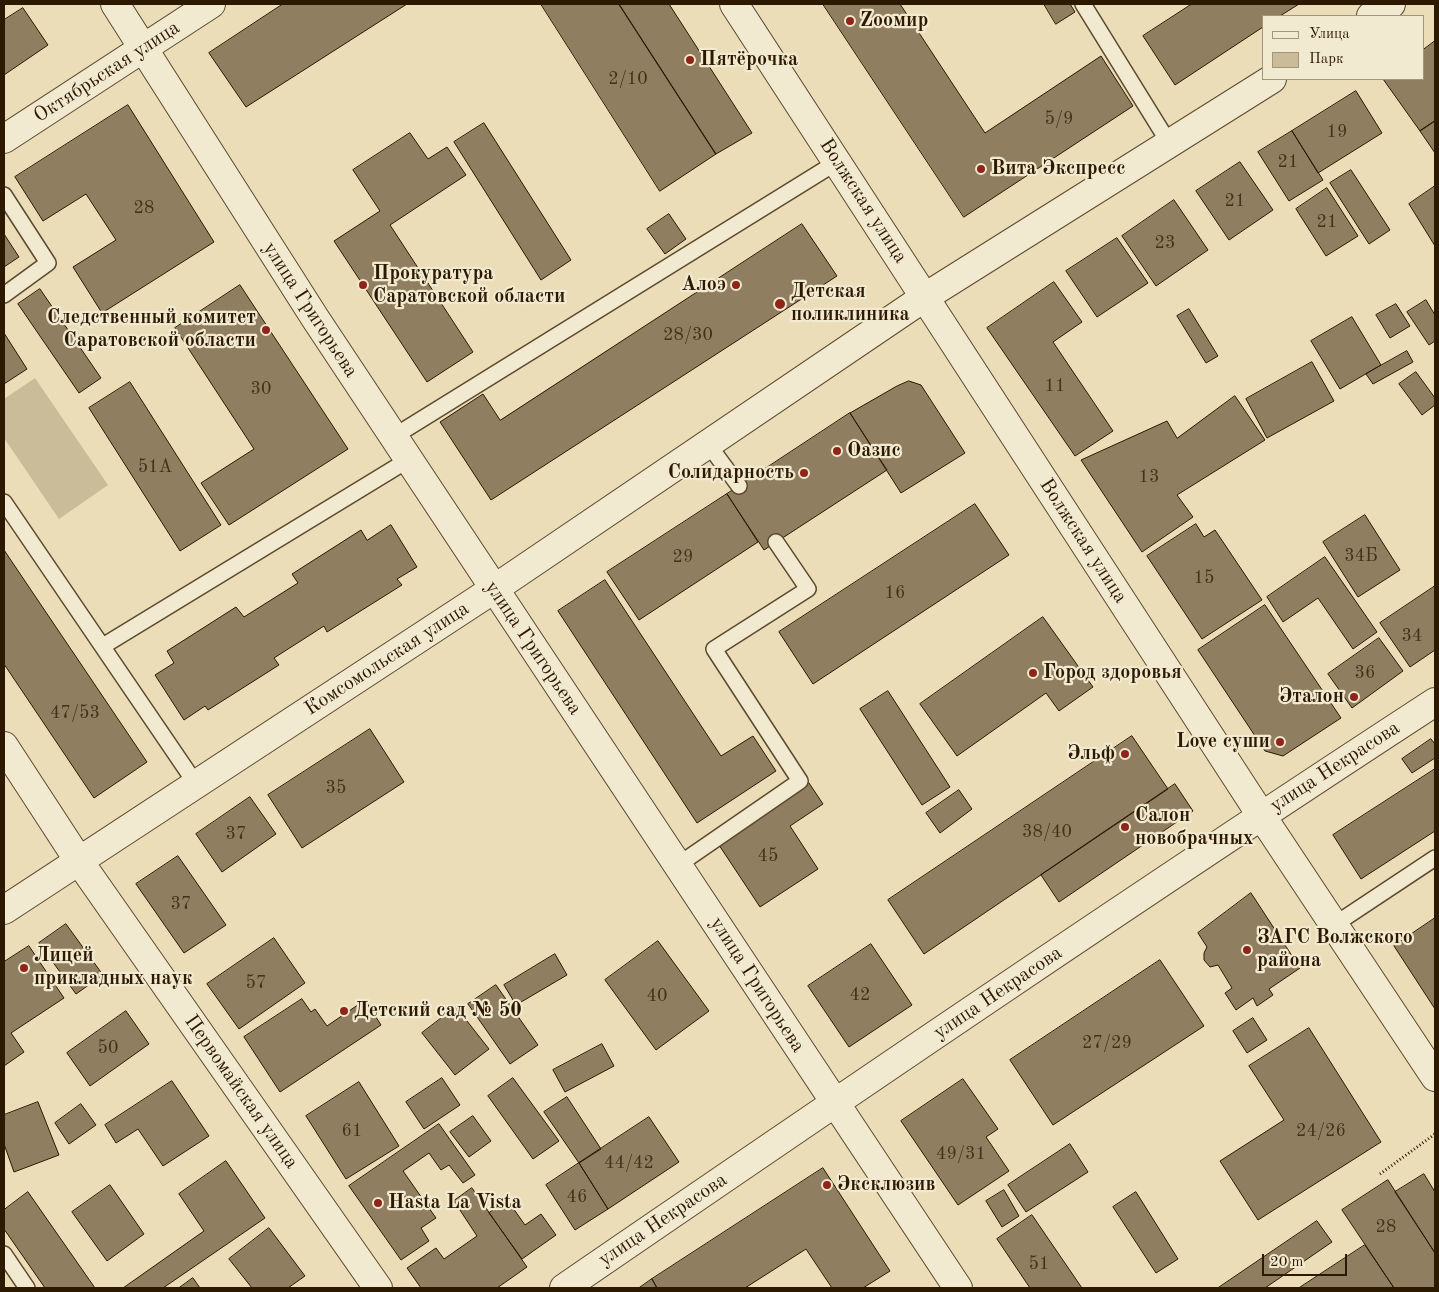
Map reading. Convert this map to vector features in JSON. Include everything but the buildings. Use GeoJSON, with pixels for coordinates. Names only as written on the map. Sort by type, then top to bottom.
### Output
{"type":"FeatureCollection","features":[{"type":"Feature","properties":{"kind":"street","name":"улица Григорьева"},"geometry":{"type":"LineString","coordinates":[[115,4],[309,310],[958,1288]]}},
{"type":"Feature","properties":{"kind":"street","name":"Октябрьская улица"},"geometry":{"type":"LineString","coordinates":[[4,139],[210,4]]}},
{"type":"Feature","properties":{"kind":"street","name":"Волжская улица"},"geometry":{"type":"LineString","coordinates":[[734,4],[1261,816],[1435,1076]]}},
{"type":"Feature","properties":{"kind":"street"},"geometry":{"type":"LineString","coordinates":[[1373,15],[1391,4]]}},
{"type":"Feature","properties":{"kind":"street","name":"Комсомольская улица"},"geometry":{"type":"LineString","coordinates":[[4,910],[494,589],[925,297],[1270,80]]}},
{"type":"Feature","properties":{"kind":"street","name":"улица Некрасова"},"geometry":{"type":"LineString","coordinates":[[564,1288],[834,1103],[1261,816],[1435,702]]}},
{"type":"Feature","properties":{"kind":"street","name":"Первомайская улица"},"geometry":{"type":"LineString","coordinates":[[4,746],[80,861],[378,1288]]}},
{"type":"Feature","properties":{"kind":"lane"},"geometry":{"type":"LineString","coordinates":[[1084,4],[1169,143]]}},
{"type":"Feature","properties":{"kind":"lane"},"geometry":{"type":"LineString","coordinates":[[393,437],[837,162]]}},
{"type":"Feature","properties":{"kind":"lane"},"geometry":{"type":"LineString","coordinates":[[4,195],[48,263],[4,295]]}},
{"type":"Feature","properties":{"kind":"lane"},"geometry":{"type":"LineString","coordinates":[[708,444],[739,486]]}},
{"type":"Feature","properties":{"kind":"lane"},"geometry":{"type":"LineString","coordinates":[[103,646],[408,460]]}},
{"type":"Feature","properties":{"kind":"lane"},"geometry":{"type":"LineString","coordinates":[[4,502],[196,784]]}},
{"type":"Feature","properties":{"kind":"lane"},"geometry":{"type":"LineString","coordinates":[[678,865],[800,781],[714,649],[808,589],[776,542]]}},
{"type":"Feature","properties":{"kind":"lane"},"geometry":{"type":"LineString","coordinates":[[1334,925],[1435,858]]}},
{"type":"Feature","properties":{"kind":"lane"},"geometry":{"type":"LineString","coordinates":[[4,1254],[27,1288]]}},
{"type":"Feature","properties":{"kind":"path"},"geometry":{"type":"LineString","coordinates":[[1380,1174],[1435,1134]]}},
{"type":"Feature","properties":{"kind":"green space"},"geometry":{"type":"Polygon","coordinates":[[[35,378],[108,485],[59,519],[4,438],[4,399],[35,378]]]}},
{"type":"Feature","properties":{"kind":"place","name":"Zooмир"},"geometry":{"type":"Point","coordinates":[850,21]}},
{"type":"Feature","properties":{"kind":"place","name":"Пятёрочка"},"geometry":{"type":"Point","coordinates":[690,60]}},
{"type":"Feature","properties":{"kind":"place","name":"Вита Экспресс"},"geometry":{"type":"Point","coordinates":[981,169]}},
{"type":"Feature","properties":{"kind":"place","name":"Прокуратура Саратовской области"},"geometry":{"type":"Point","coordinates":[363,285]}},
{"type":"Feature","properties":{"kind":"place","name":"Алоэ"},"geometry":{"type":"Point","coordinates":[736,285]}},
{"type":"Feature","properties":{"kind":"place","name":"Детская поликлиника"},"geometry":{"type":"Point","coordinates":[780,304]}},
{"type":"Feature","properties":{"kind":"place","name":"Следственный комитет Саратовской области"},"geometry":{"type":"Point","coordinates":[266,330]}},
{"type":"Feature","properties":{"kind":"place","name":"Оазис"},"geometry":{"type":"Point","coordinates":[837,451]}},
{"type":"Feature","properties":{"kind":"place","name":"Солидарность"},"geometry":{"type":"Point","coordinates":[804,473]}},
{"type":"Feature","properties":{"kind":"place","name":"Город здоровья"},"geometry":{"type":"Point","coordinates":[1033,673]}},
{"type":"Feature","properties":{"kind":"place","name":"Эталон"},"geometry":{"type":"Point","coordinates":[1354,697]}},
{"type":"Feature","properties":{"kind":"place","name":"Love суши"},"geometry":{"type":"Point","coordinates":[1280,742]}},
{"type":"Feature","properties":{"kind":"place","name":"Эльф"},"geometry":{"type":"Point","coordinates":[1125,754]}},
{"type":"Feature","properties":{"kind":"place","name":"Салон новобрачных"},"geometry":{"type":"Point","coordinates":[1125,827]}},
{"type":"Feature","properties":{"kind":"place","name":"ЗАГС Волжского района"},"geometry":{"type":"Point","coordinates":[1247,950]}},
{"type":"Feature","properties":{"kind":"place","name":"Лицей прикладных наук"},"geometry":{"type":"Point","coordinates":[24,968]}},
{"type":"Feature","properties":{"kind":"place","name":"Детский сад № 50"},"geometry":{"type":"Point","coordinates":[344,1011]}},
{"type":"Feature","properties":{"kind":"place","name":"Эксклюзив"},"geometry":{"type":"Point","coordinates":[827,1185]}},
{"type":"Feature","properties":{"kind":"place","name":"Hasta La Vista"},"geometry":{"type":"Point","coordinates":[378,1203]}}]}
